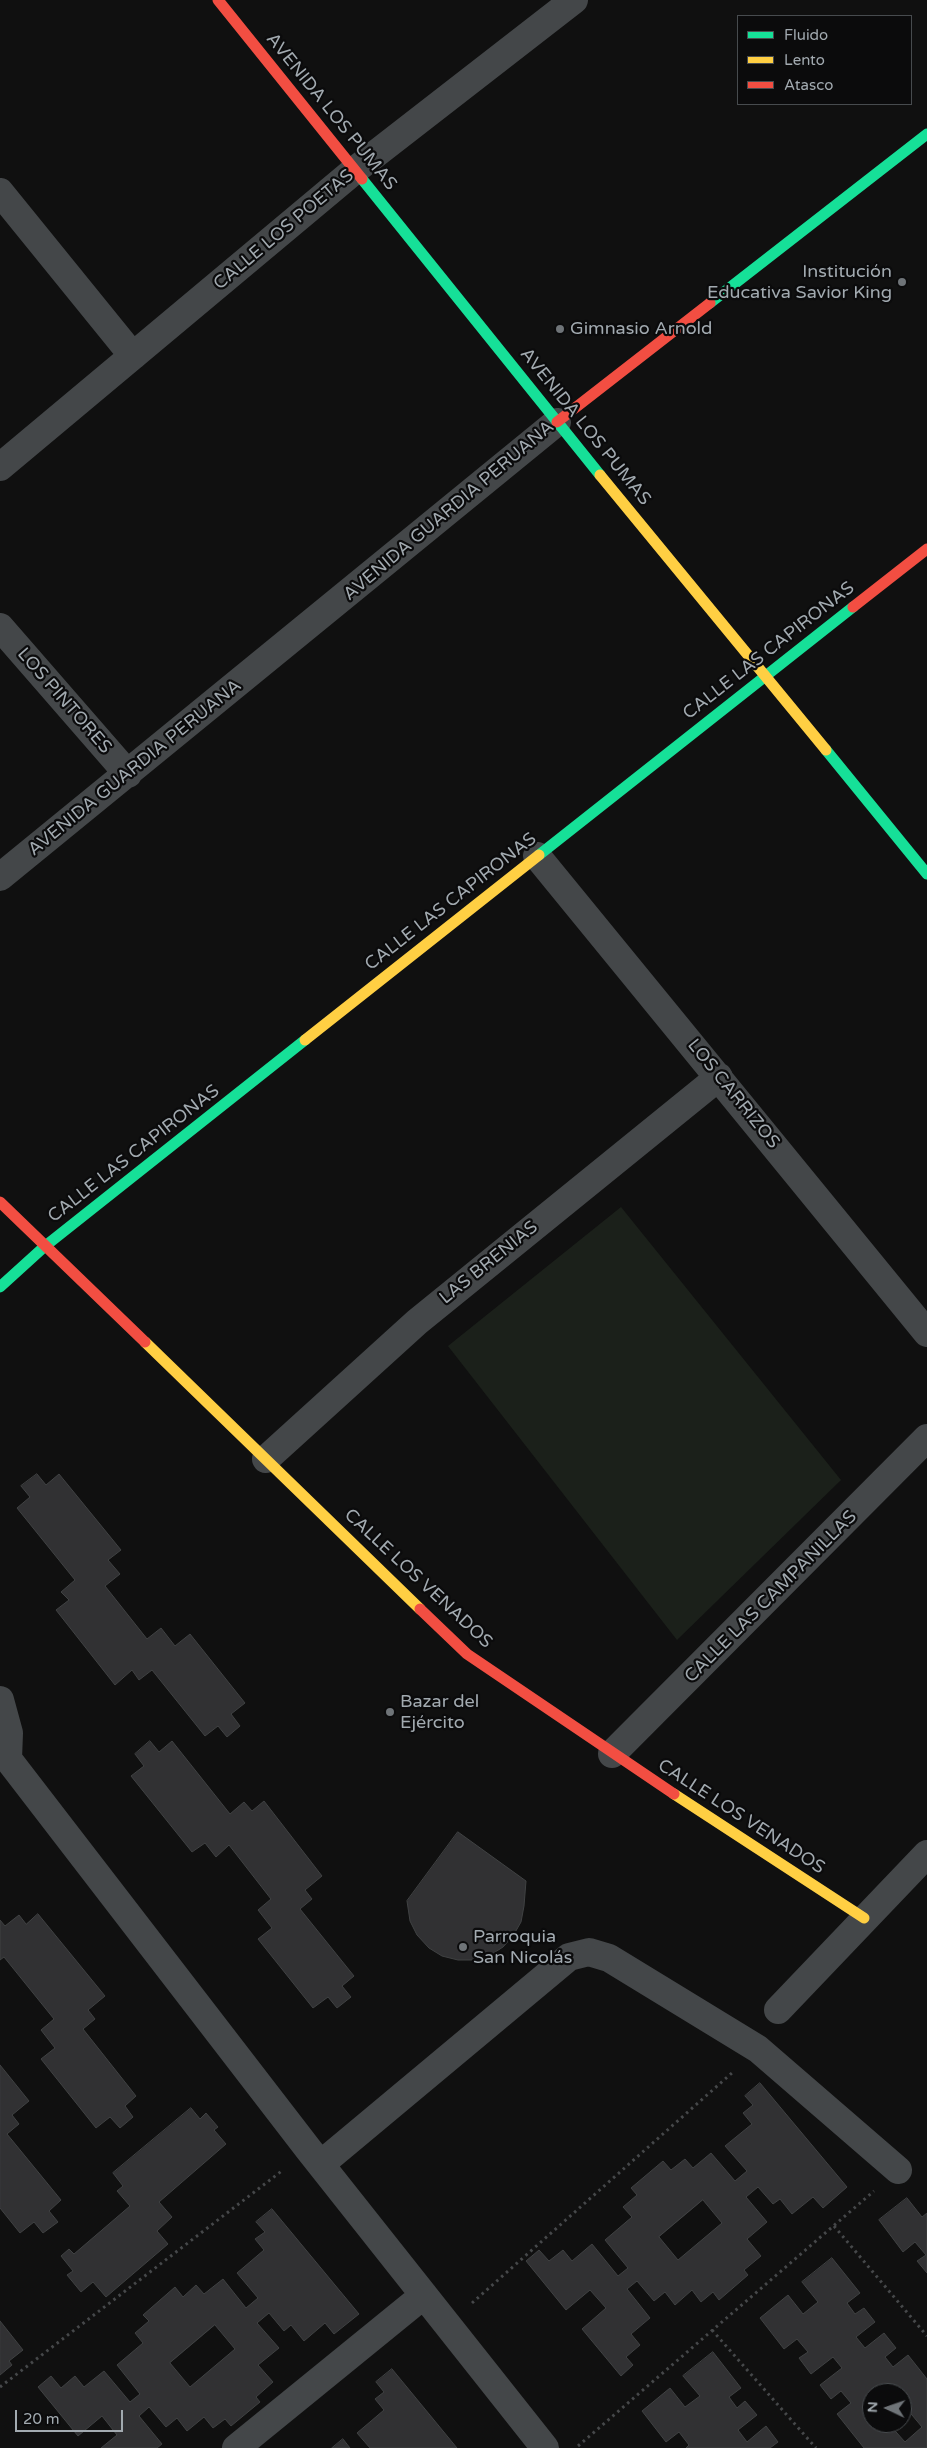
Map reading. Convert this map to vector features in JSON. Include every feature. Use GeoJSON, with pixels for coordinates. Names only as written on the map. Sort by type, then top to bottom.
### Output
{"type":"FeatureCollection","features":[{"type":"Feature","properties":{"kind":"street","name":"AVENIDA LOS PUMAS"},"geometry":{"type":"LineString","coordinates":[[218,0],[557,422],[766,674],[927,874]]}},
{"type":"Feature","properties":{"kind":"street","name":"CALLE LOS POETAS"},"geometry":{"type":"LineString","coordinates":[[0,467],[355,170],[574,0]]}},
{"type":"Feature","properties":{"kind":"street","name":"AVENIDA GUARDIA PERUANA"},"geometry":{"type":"LineString","coordinates":[[0,877],[557,422],[927,134]]}},
{"type":"Feature","properties":{"kind":"street"},"geometry":{"type":"LineString","coordinates":[[0,192],[133,356]]}},
{"type":"Feature","properties":{"kind":"street","name":"CALLE LAS CAPIRONAS"},"geometry":{"type":"LineString","coordinates":[[0,1287],[44,1247],[766,674],[927,549]]}},
{"type":"Feature","properties":{"kind":"street","name":"LOS PINTORES"},"geometry":{"type":"LineString","coordinates":[[0,627],[128,774]]}},
{"type":"Feature","properties":{"kind":"street","name":"LOS CARRIZOS"},"geometry":{"type":"LineString","coordinates":[[537,856],[927,1333]]}},
{"type":"Feature","properties":{"kind":"street","name":"LAS BRENIAS"},"geometry":{"type":"LineString","coordinates":[[266,1458],[417,1322],[719,1077]]}},
{"type":"Feature","properties":{"kind":"street","name":"CALLE LOS VENADOS"},"geometry":{"type":"LineString","coordinates":[[0,1202],[44,1247],[266,1458],[467,1654],[612,1754],[864,1918]]}},
{"type":"Feature","properties":{"kind":"street","name":"CALLE LAS CAMPANILLAS"},"geometry":{"type":"LineString","coordinates":[[612,1754],[927,1438]]}},
{"type":"Feature","properties":{"kind":"street"},"geometry":{"type":"LineString","coordinates":[[0,1700],[9,1733],[4,1758],[545,2448]]}},
{"type":"Feature","properties":{"kind":"street"},"geometry":{"type":"LineString","coordinates":[[778,2010],[927,1854]]}},
{"type":"Feature","properties":{"kind":"street"},"geometry":{"type":"LineString","coordinates":[[315,2157],[570,1957],[589,1952],[609,1958],[758,2049],[898,2170]]}},
{"type":"Feature","properties":{"kind":"street"},"geometry":{"type":"LineString","coordinates":[[236,2448],[424,2295]]}},
{"type":"Feature","properties":{"kind":"path"},"geometry":{"type":"LineString","coordinates":[[448,2325],[758,2049]]}},
{"type":"Feature","properties":{"kind":"path"},"geometry":{"type":"LineString","coordinates":[[0,2388],[315,2157]]}},
{"type":"Feature","properties":{"kind":"path"},"geometry":{"type":"LineString","coordinates":[[575,2448],[898,2170]]}},
{"type":"Feature","properties":{"kind":"path"},"geometry":{"type":"LineString","coordinates":[[834,2226],[927,2336]]}},
{"type":"Feature","properties":{"kind":"path"},"geometry":{"type":"LineString","coordinates":[[712,2330],[816,2448]]}},
{"type":"Feature","properties":{"kind":"shaded area"},"geometry":{"type":"Polygon","coordinates":[[[621,1207],[841,1480],[677,1640],[448,1346],[621,1207]]]}},
{"type":"Feature","properties":{"kind":"building"},"geometry":{"type":"Polygon","coordinates":[[[37,1474],[46,1485],[59,1474],[121,1550],[108,1560],[120,1574],[105,1586],[147,1639],[161,1628],[175,1646],[190,1634],[245,1703],[231,1714],[240,1726],[227,1737],[218,1726],[205,1736],[152,1670],[139,1680],[132,1670],[115,1685],[56,1610],[69,1600],[61,1592],[75,1580],[17,1508],[30,1497],[21,1486],[37,1474]]]}},
{"type":"Feature","properties":{"kind":"building"},"geometry":{"type":"Polygon","coordinates":[[[150,1741],[159,1752],[172,1741],[230,1814],[244,1802],[252,1811],[264,1801],[322,1876],[305,1890],[312,1899],[300,1909],[354,1976],[342,1986],[351,1997],[337,2008],[328,1997],[313,2008],[258,1939],[272,1928],[258,1910],[271,1899],[229,1845],[216,1857],[205,1843],[192,1852],[131,1776],[144,1766],[135,1754],[150,1741]]]}},
{"type":"Feature","properties":{"kind":"building"},"geometry":{"type":"Polygon","coordinates":[[[458,1832],[526,1881],[521,1922],[513,1936],[503,1947],[489,1956],[474,1960],[458,1960],[442,1956],[429,1948],[417,1935],[410,1921],[407,1901],[458,1832]]]}},
{"type":"Feature","properties":{"kind":"building"},"geometry":{"type":"Polygon","coordinates":[[[38,1914],[105,1996],[88,2010],[95,2019],[83,2029],[136,2096],[125,2106],[133,2117],[120,2128],[110,2117],[96,2128],[41,2059],[55,2048],[41,2030],[54,2019],[4,1957],[0,1960],[0,1920],[5,1926],[19,1915],[26,1924],[38,1914]]]}},
{"type":"Feature","properties":{"kind":"building"},"geometry":{"type":"Polygon","coordinates":[[[0,2065],[29,2101],[12,2115],[19,2124],[7,2134],[61,2200],[49,2211],[58,2222],[43,2233],[34,2222],[20,2233],[0,2208],[0,2065]]]}},
{"type":"Feature","properties":{"kind":"building"},"geometry":{"type":"Polygon","coordinates":[[[760,2083],[847,2187],[823,2208],[813,2197],[792,2214],[780,2199],[773,2204],[758,2187],[746,2197],[767,2222],[747,2239],[761,2256],[744,2270],[748,2275],[719,2300],[713,2292],[701,2302],[692,2290],[675,2305],[665,2292],[654,2301],[637,2281],[627,2289],[650,2318],[631,2334],[640,2345],[626,2357],[633,2365],[621,2376],[582,2329],[606,2308],[590,2290],[566,2310],[526,2261],[539,2250],[549,2261],[563,2250],[572,2261],[592,2244],[618,2276],[628,2268],[605,2240],[632,2217],[623,2207],[637,2195],[631,2188],[663,2161],[671,2170],[685,2159],[693,2168],[711,2153],[735,2181],[747,2171],[725,2146],[752,2124],[743,2113],[753,2105],[745,2096],[760,2083]],[[703,2200],[659,2237],[678,2260],[722,2223],[703,2200]]]}},
{"type":"Feature","properties":{"kind":"building"},"geometry":{"type":"Polygon","coordinates":[[[191,2108],[200,2119],[206,2113],[218,2127],[214,2130],[226,2144],[159,2202],[172,2217],[157,2231],[168,2244],[106,2297],[93,2282],[81,2292],[67,2275],[73,2271],[61,2256],[69,2249],[74,2254],[130,2206],[117,2191],[123,2186],[113,2173],[191,2108]]]}},
{"type":"Feature","properties":{"kind":"building"},"geometry":{"type":"Polygon","coordinates":[[[907,2198],[922,2217],[927,2213],[927,2273],[917,2261],[926,2255],[915,2242],[903,2252],[879,2220],[907,2198]]]}},
{"type":"Feature","properties":{"kind":"building"},"geometry":{"type":"Polygon","coordinates":[[[272,2209],[359,2314],[334,2334],[325,2323],[304,2341],[291,2325],[284,2331],[269,2313],[257,2323],[279,2348],[258,2365],[273,2382],[256,2397],[260,2402],[231,2426],[225,2419],[213,2428],[204,2417],[187,2431],[177,2418],[166,2427],[149,2407],[139,2416],[162,2444],[157,2448],[101,2448],[117,2435],[102,2416],[78,2436],[38,2387],[51,2376],[61,2388],[75,2376],[84,2387],[104,2371],[130,2402],[140,2394],[117,2365],[143,2343],[135,2333],[149,2321],[143,2315],[175,2287],[183,2297],[196,2285],[204,2294],[223,2279],[246,2308],[258,2298],[237,2273],[264,2250],[255,2239],[265,2232],[256,2222],[272,2209]],[[215,2325],[170,2363],[190,2387],[235,2349],[215,2325]]]}},
{"type":"Feature","properties":{"kind":"building"},"geometry":{"type":"Polygon","coordinates":[[[832,2258],[860,2293],[847,2303],[855,2314],[864,2308],[875,2322],[856,2337],[865,2348],[884,2333],[896,2348],[885,2357],[893,2367],[908,2355],[927,2379],[927,2448],[864,2448],[837,2414],[851,2403],[841,2391],[831,2399],[820,2385],[842,2368],[833,2357],[811,2374],[799,2358],[808,2352],[797,2339],[784,2349],[760,2318],[788,2295],[803,2314],[818,2302],[802,2282],[832,2258]]]}},
{"type":"Feature","properties":{"kind":"building"},"geometry":{"type":"Polygon","coordinates":[[[0,2321],[23,2350],[9,2361],[12,2365],[0,2375],[0,2321]]]}},
{"type":"Feature","properties":{"kind":"building"},"geometry":{"type":"Polygon","coordinates":[[[713,2352],[741,2388],[729,2397],[737,2408],[745,2401],[757,2415],[738,2430],[747,2442],[766,2426],[778,2442],[770,2448],[686,2448],[689,2445],[679,2432],[666,2442],[642,2411],[670,2388],[685,2407],[700,2396],[683,2376],[713,2352]]]}},
{"type":"Feature","properties":{"kind":"building"},"geometry":{"type":"Polygon","coordinates":[[[392,2369],[457,2448],[370,2448],[357,2433],[384,2410],[375,2399],[384,2392],[376,2382],[392,2369]]]}},
{"type":"Feature","properties":{"kind":"building"},"geometry":{"type":"Polygon","coordinates":[[[343,2439],[350,2448],[332,2448],[343,2439]]]}},
{"type":"Feature","properties":{"kind":"traffic: fast"},"geometry":{"type":"LineString","coordinates":[[710,303],[927,134]]}},
{"type":"Feature","properties":{"kind":"traffic: fast"},"geometry":{"type":"LineString","coordinates":[[362,179],[600,475]]}},
{"type":"Feature","properties":{"kind":"traffic: fast"},"geometry":{"type":"LineString","coordinates":[[539,855],[853,607]]}},
{"type":"Feature","properties":{"kind":"traffic: fast"},"geometry":{"type":"LineString","coordinates":[[826,750],[927,874]]}},
{"type":"Feature","properties":{"kind":"traffic: fast"},"geometry":{"type":"LineString","coordinates":[[0,1287],[44,1247],[305,1040]]}},
{"type":"Feature","properties":{"kind":"traffic: slow"},"geometry":{"type":"LineString","coordinates":[[600,475],[826,750]]}},
{"type":"Feature","properties":{"kind":"traffic: slow"},"geometry":{"type":"LineString","coordinates":[[305,1040],[539,855]]}},
{"type":"Feature","properties":{"kind":"traffic: slow"},"geometry":{"type":"LineString","coordinates":[[145,1342],[420,1609]]}},
{"type":"Feature","properties":{"kind":"traffic: slow"},"geometry":{"type":"LineString","coordinates":[[674,1794],[864,1918]]}},
{"type":"Feature","properties":{"kind":"traffic: jam"},"geometry":{"type":"LineString","coordinates":[[218,0],[362,179]]}},
{"type":"Feature","properties":{"kind":"traffic: jam"},"geometry":{"type":"LineString","coordinates":[[557,422],[710,303]]}},
{"type":"Feature","properties":{"kind":"traffic: jam"},"geometry":{"type":"LineString","coordinates":[[853,607],[927,549]]}},
{"type":"Feature","properties":{"kind":"traffic: jam"},"geometry":{"type":"LineString","coordinates":[[0,1202],[145,1342]]}},
{"type":"Feature","properties":{"kind":"traffic: jam"},"geometry":{"type":"LineString","coordinates":[[420,1609],[467,1654],[674,1794]]}},
{"type":"Feature","properties":{"kind":"place","name":"Institución Educativa Savior King"},"geometry":{"type":"Point","coordinates":[902,282]}},
{"type":"Feature","properties":{"kind":"place","name":"Gimnasio Arnold"},"geometry":{"type":"Point","coordinates":[560,329]}},
{"type":"Feature","properties":{"kind":"place","name":"Bazar del Ejército"},"geometry":{"type":"Point","coordinates":[390,1712]}},
{"type":"Feature","properties":{"kind":"place","name":"Parroquia San Nicolás"},"geometry":{"type":"Point","coordinates":[463,1947]}}]}
